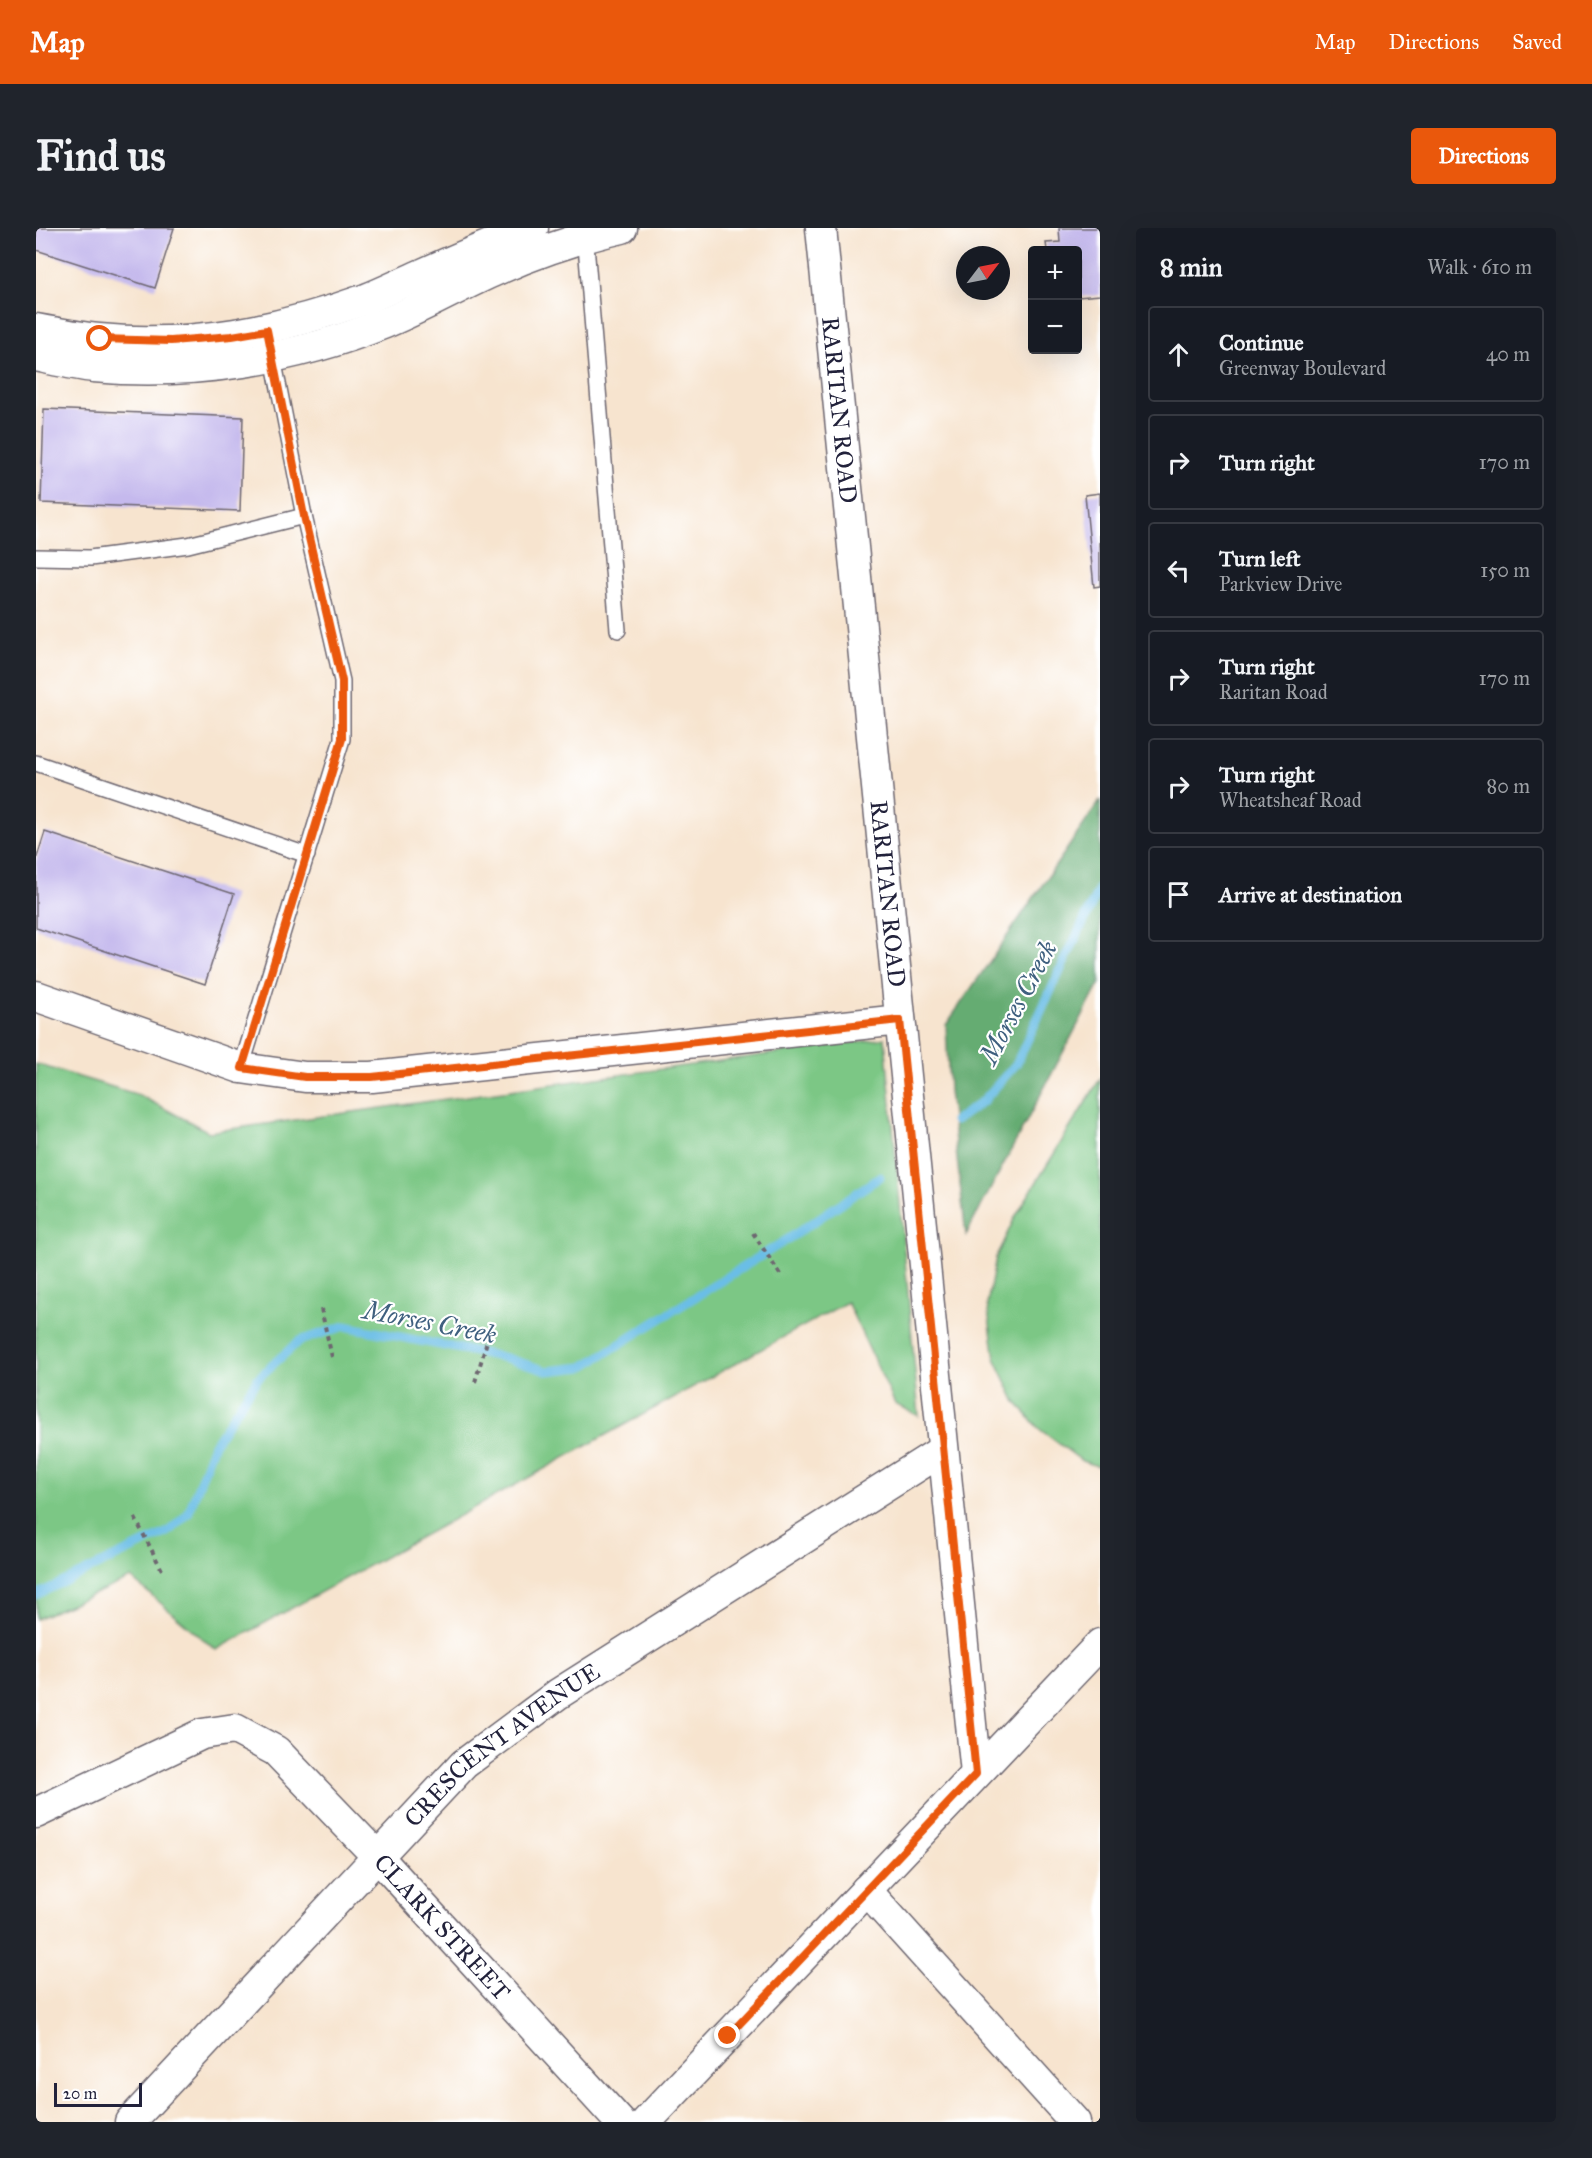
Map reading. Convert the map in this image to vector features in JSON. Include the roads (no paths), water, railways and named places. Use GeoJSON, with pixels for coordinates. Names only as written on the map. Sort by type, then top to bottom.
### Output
{"type":"FeatureCollection","features":[{"type":"Feature","properties":{"kind":"street"},"geometry":{"type":"LineString","coordinates":[[36,356],[93,367],[169,370],[237,363],[270,343],[368,298],[493,243],[533,228]]}},
{"type":"Feature","properties":{"kind":"street"},"geometry":{"type":"LineString","coordinates":[[36,329],[100,339],[171,341],[232,336],[307,349],[384,323],[494,271],[585,232],[622,228]]}},
{"type":"Feature","properties":{"kind":"street","name":"RARITAN ROAD"},"geometry":{"type":"LineString","coordinates":[[821,228],[976,1774]]}},
{"type":"Feature","properties":{"kind":"street"},"geometry":{"type":"LineString","coordinates":[[36,996],[242,1068],[305,1077],[372,1077],[900,1020]]}},
{"type":"Feature","properties":{"kind":"street","name":"CRESCENT AVENUE"},"geometry":{"type":"LineString","coordinates":[[130,2122],[464,1764],[558,1694],[943,1450]]}},
{"type":"Feature","properties":{"kind":"street"},"geometry":{"type":"LineString","coordinates":[[646,2122],[976,1774],[1096,1655]]}},
{"type":"Feature","properties":{"kind":"street","name":"CLARK STREET"},"geometry":{"type":"LineString","coordinates":[[36,1813],[202,1734],[235,1728],[276,1751],[377,1856],[620,2122]]}},
{"type":"Feature","properties":{"kind":"street"},"geometry":{"type":"LineString","coordinates":[[866,1890],[1075,2122]]}},
{"type":"Feature","properties":{"kind":"lane"},"geometry":{"type":"LineString","coordinates":[[585,232],[618,630]]}},
{"type":"Feature","properties":{"kind":"lane"},"geometry":{"type":"LineString","coordinates":[[242,1068],[342,739],[342,681],[304,516],[270,343]]}},
{"type":"Feature","properties":{"kind":"lane"},"geometry":{"type":"LineString","coordinates":[[36,557],[90,558],[188,545],[304,516]]}},
{"type":"Feature","properties":{"kind":"lane"},"geometry":{"type":"LineString","coordinates":[[36,763],[307,855]]}},
{"type":"Feature","properties":{"kind":"waterway","name":"Morses Creek"},"geometry":{"type":"LineString","coordinates":[[955,1121],[983,1101],[1016,1064],[1100,887]]}},
{"type":"Feature","properties":{"kind":"waterway","name":"Morses Creek"},"geometry":{"type":"LineString","coordinates":[[36,1595],[168,1532],[188,1514],[214,1444],[258,1378],[299,1341],[345,1326],[506,1358],[547,1371],[583,1367],[788,1239],[880,1177]]}}]}
